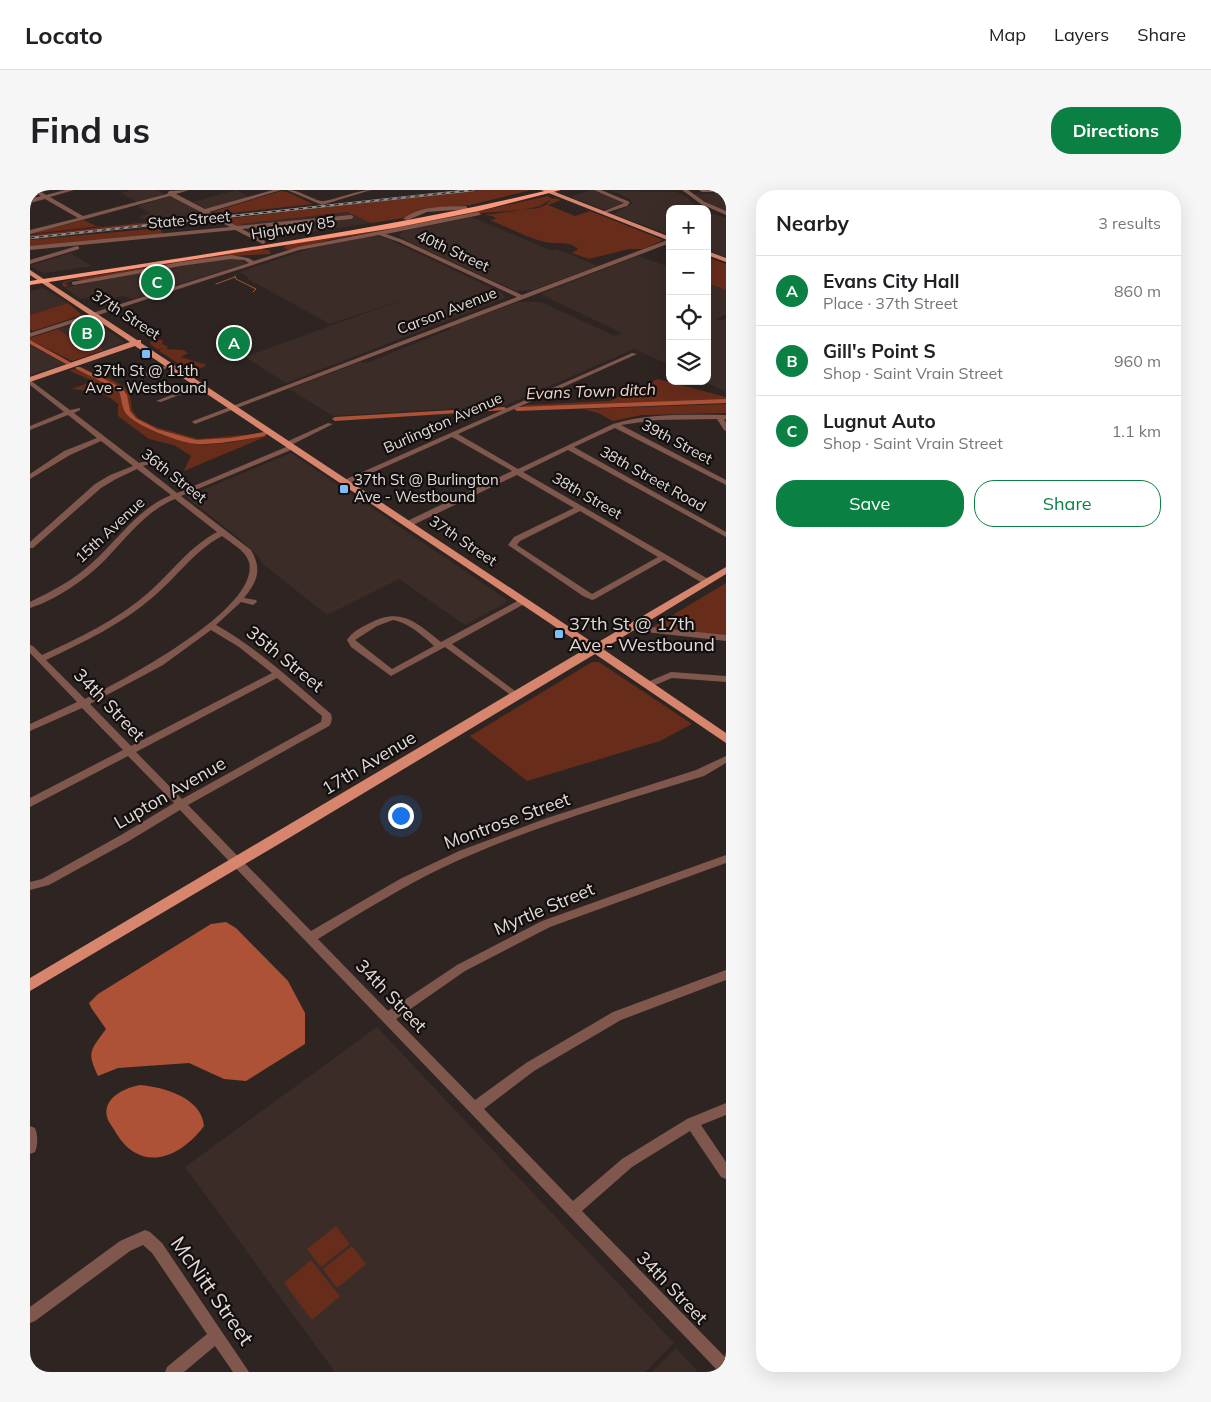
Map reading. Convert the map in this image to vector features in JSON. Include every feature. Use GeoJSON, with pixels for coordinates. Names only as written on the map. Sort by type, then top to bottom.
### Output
{"type":"FeatureCollection","features":[{"type":"Feature","properties":{"kind":"highway","name":"Highway 85"},"geometry":{"type":"LineString","coordinates":[[38,279],[107,271],[266,244],[466,208],[548,191]]}},
{"type":"Feature","properties":{"kind":"highway","name":"Highway 85"},"geometry":{"type":"LineString","coordinates":[[30,283],[38,279],[429,220],[548,191]]}},
{"type":"Feature","properties":{"kind":"highway"},"geometry":{"type":"LineString","coordinates":[[59,290],[58,284],[60,282],[107,271]]}},
{"type":"Feature","properties":{"kind":"main road"},"geometry":{"type":"LineString","coordinates":[[548,191],[666,238]]}},
{"type":"Feature","properties":{"kind":"main road"},"geometry":{"type":"LineString","coordinates":[[711,254],[726,260]]}},
{"type":"Feature","properties":{"kind":"main road","name":"37th Street"},"geometry":{"type":"LineString","coordinates":[[30,272],[346,481],[726,739]]}},
{"type":"Feature","properties":{"kind":"main road"},"geometry":{"type":"LineString","coordinates":[[30,381],[138,342]]}},
{"type":"Feature","properties":{"kind":"main road","name":"17th Avenue"},"geometry":{"type":"LineString","coordinates":[[30,985],[238,863],[726,570]]}},
{"type":"Feature","properties":{"kind":"street"},"geometry":{"type":"LineString","coordinates":[[34,190],[82,218]]}},
{"type":"Feature","properties":{"kind":"street"},"geometry":{"type":"LineString","coordinates":[[30,201],[71,190]]}},
{"type":"Feature","properties":{"kind":"street"},"geometry":{"type":"LineString","coordinates":[[162,190],[284,253]]}},
{"type":"Feature","properties":{"kind":"street"},"geometry":{"type":"LineString","coordinates":[[30,232],[186,190]]}},
{"type":"Feature","properties":{"kind":"street"},"geometry":{"type":"LineString","coordinates":[[205,211],[278,190]]}},
{"type":"Feature","properties":{"kind":"street"},"geometry":{"type":"LineString","coordinates":[[290,190],[317,202],[324,203],[368,190]]}},
{"type":"Feature","properties":{"kind":"street"},"geometry":{"type":"LineString","coordinates":[[598,190],[627,202],[625,205],[604,213]]}},
{"type":"Feature","properties":{"kind":"street"},"geometry":{"type":"LineString","coordinates":[[685,190],[703,203],[726,213]]}},
{"type":"Feature","properties":{"kind":"street"},"geometry":{"type":"LineString","coordinates":[[702,190],[726,190]]}},
{"type":"Feature","properties":{"kind":"street"},"geometry":{"type":"LineString","coordinates":[[30,335],[284,253],[331,241],[478,214]]}},
{"type":"Feature","properties":{"kind":"street","name":"State Street"},"geometry":{"type":"LineString","coordinates":[[30,248],[351,217]]}},
{"type":"Feature","properties":{"kind":"street","name":"40th Street"},"geometry":{"type":"LineString","coordinates":[[386,232],[401,239],[401,241]]}},
{"type":"Feature","properties":{"kind":"street","name":"40th Street"},"geometry":{"type":"LineString","coordinates":[[379,233],[401,241],[521,297]]}},
{"type":"Feature","properties":{"kind":"street"},"geometry":{"type":"LineString","coordinates":[[30,262],[103,240]]}},
{"type":"Feature","properties":{"kind":"street","name":"Carson Avenue"},"geometry":{"type":"LineString","coordinates":[[195,422],[666,242]]}},
{"type":"Feature","properties":{"kind":"street"},"geometry":{"type":"LineString","coordinates":[[74,284],[181,264],[231,257],[246,259],[254,264]]}},
{"type":"Feature","properties":{"kind":"street","name":"Burlington Avenue"},"geometry":{"type":"LineString","coordinates":[[346,481],[634,354]]}},
{"type":"Feature","properties":{"kind":"street"},"geometry":{"type":"LineString","coordinates":[[144,375],[172,365]]}},
{"type":"Feature","properties":{"kind":"street","name":"36th Street"},"geometry":{"type":"LineString","coordinates":[[30,381],[248,552],[254,561],[254,576],[239,598],[211,626],[162,661],[83,703],[30,728]]}},
{"type":"Feature","properties":{"kind":"street"},"geometry":{"type":"LineString","coordinates":[[159,401],[202,386]]}},
{"type":"Feature","properties":{"kind":"street"},"geometry":{"type":"LineString","coordinates":[[30,428],[78,409]]}},
{"type":"Feature","properties":{"kind":"street"},"geometry":{"type":"LineString","coordinates":[[408,524],[615,425],[652,417],[723,417],[726,429]]}},
{"type":"Feature","properties":{"kind":"street","name":"15th Avenue"},"geometry":{"type":"LineString","coordinates":[[30,605],[66,586],[94,566],[161,502],[291,445],[330,424]]}},
{"type":"Feature","properties":{"kind":"street","name":"39th Street"},"geometry":{"type":"LineString","coordinates":[[615,425],[726,483]]}},
{"type":"Feature","properties":{"kind":"street","name":"38th Street"},"geometry":{"type":"LineString","coordinates":[[453,434],[707,582]]}},
{"type":"Feature","properties":{"kind":"street"},"geometry":{"type":"LineString","coordinates":[[30,477],[67,453],[103,438]]}},
{"type":"Feature","properties":{"kind":"street","name":"38th Street Road"},"geometry":{"type":"LineString","coordinates":[[568,447],[726,535]]}},
{"type":"Feature","properties":{"kind":"street"},"geometry":{"type":"LineString","coordinates":[[30,546],[98,486],[147,462]]}},
{"type":"Feature","properties":{"kind":"street"},"geometry":{"type":"LineString","coordinates":[[580,508],[517,539],[512,545],[586,594],[592,596],[664,557]]}},
{"type":"Feature","properties":{"kind":"street"},"geometry":{"type":"LineString","coordinates":[[40,659],[88,636],[138,605],[164,583],[199,545],[223,532]]}},
{"type":"Feature","properties":{"kind":"street"},"geometry":{"type":"LineString","coordinates":[[239,598],[252,602]]}},
{"type":"Feature","properties":{"kind":"street"},"geometry":{"type":"LineString","coordinates":[[516,696],[443,644],[407,621],[387,618],[354,636],[351,640],[354,645],[391,673],[443,644],[523,601]]}},
{"type":"Feature","properties":{"kind":"street","name":"35th Street"},"geometry":{"type":"LineString","coordinates":[[211,626],[240,642],[279,673],[327,715],[326,724]]}},
{"type":"Feature","properties":{"kind":"street"},"geometry":{"type":"LineString","coordinates":[[631,628],[726,638]]}},
{"type":"Feature","properties":{"kind":"street","name":"34th Street"},"geometry":{"type":"LineString","coordinates":[[30,648],[726,1369]]}},
{"type":"Feature","properties":{"kind":"street"},"geometry":{"type":"LineString","coordinates":[[30,803],[279,673]]}},
{"type":"Feature","properties":{"kind":"street"},"geometry":{"type":"LineString","coordinates":[[648,685],[671,675],[726,679]]}},
{"type":"Feature","properties":{"kind":"street","name":"Lupton Avenue"},"geometry":{"type":"LineString","coordinates":[[30,886],[45,882],[326,724]]}},
{"type":"Feature","properties":{"kind":"street","name":"Montrose Street"},"geometry":{"type":"LineString","coordinates":[[310,937],[372,899],[461,854],[513,834],[700,772],[726,759]]}},
{"type":"Feature","properties":{"kind":"street","name":"Myrtle Street"},"geometry":{"type":"LineString","coordinates":[[388,1018],[420,994],[462,968],[546,924],[726,859]]}},
{"type":"Feature","properties":{"kind":"street"},"geometry":{"type":"LineString","coordinates":[[475,1108],[530,1067],[617,1016],[726,975]]}},
{"type":"Feature","properties":{"kind":"street"},"geometry":{"type":"LineString","coordinates":[[573,1210],[627,1163],[692,1123],[726,1109]]}},
{"type":"Feature","properties":{"kind":"street"},"geometry":{"type":"LineString","coordinates":[[692,1123],[726,1173]]}},
{"type":"Feature","properties":{"kind":"street"},"geometry":{"type":"LineString","coordinates":[[30,1132],[30,1148]]}},
{"type":"Feature","properties":{"kind":"street","name":"McNitt Street"},"geometry":{"type":"LineString","coordinates":[[30,1316],[125,1246],[145,1237],[157,1248],[242,1372]]}},
{"type":"Feature","properties":{"kind":"street"},"geometry":{"type":"LineString","coordinates":[[172,1372],[217,1335]]}},
{"type":"Feature","properties":{"kind":"shaded area"},"geometry":{"type":"Polygon","coordinates":[[[131,190],[157,190],[164,194],[137,202],[121,193],[131,190]]]}},
{"type":"Feature","properties":{"kind":"shaded area"},"geometry":{"type":"Polygon","coordinates":[[[236,190],[249,197],[207,209],[193,202],[236,190]]]}},
{"type":"Feature","properties":{"kind":"shaded area"},"geometry":{"type":"Polygon","coordinates":[[[481,190],[531,190],[470,205],[428,209],[415,212],[404,218],[371,223],[347,212],[241,224],[245,227],[237,226],[224,219],[481,190]]]}},
{"type":"Feature","properties":{"kind":"shaded area"},"geometry":{"type":"Polygon","coordinates":[[[593,190],[621,200],[623,203],[605,210],[572,196],[593,190]]]}},
{"type":"Feature","properties":{"kind":"shaded area"},"geometry":{"type":"Polygon","coordinates":[[[281,191],[313,204],[230,213],[212,212],[281,191]]]}},
{"type":"Feature","properties":{"kind":"shaded area"},"geometry":{"type":"Polygon","coordinates":[[[611,191],[676,192],[686,196],[694,205],[666,205],[666,234],[614,214],[633,203],[628,198],[611,191]]]}},
{"type":"Feature","properties":{"kind":"shaded area"},"geometry":{"type":"Polygon","coordinates":[[[726,193],[726,211],[714,207],[694,194],[726,193]]]}},
{"type":"Feature","properties":{"kind":"shaded area"},"geometry":{"type":"Polygon","coordinates":[[[548,196],[552,199],[561,200],[548,205],[575,216],[590,211],[663,240],[643,249],[629,249],[589,259],[572,253],[578,249],[574,246],[562,243],[549,243],[531,238],[490,220],[496,219],[493,216],[484,215],[522,210],[480,213],[329,240],[290,250],[283,248],[287,245],[461,215],[548,196]],[[551,199],[540,206],[524,210],[546,205],[551,199]]]}},
{"type":"Feature","properties":{"kind":"shaded area"},"geometry":{"type":"Polygon","coordinates":[[[171,197],[207,214],[142,219],[139,217],[150,213],[137,206],[171,197]]]}},
{"type":"Feature","properties":{"kind":"shaded area"},"geometry":{"type":"Polygon","coordinates":[[[347,212],[371,223],[272,238],[263,237],[240,224],[347,212]]]}},
{"type":"Feature","properties":{"kind":"shaded area"},"geometry":{"type":"Polygon","coordinates":[[[711,213],[726,218],[726,257],[711,251],[711,213]]]}},
{"type":"Feature","properties":{"kind":"shaded area"},"geometry":{"type":"Polygon","coordinates":[[[204,216],[215,218],[30,237],[30,235],[204,216]]]}},
{"type":"Feature","properties":{"kind":"shaded area"},"geometry":{"type":"Polygon","coordinates":[[[472,217],[552,251],[557,249],[598,266],[533,290],[516,291],[412,244],[398,235],[404,231],[472,217]]]}},
{"type":"Feature","properties":{"kind":"shaded area"},"geometry":{"type":"Polygon","coordinates":[[[84,220],[96,226],[102,226],[30,234],[84,220]]]}},
{"type":"Feature","properties":{"kind":"shaded area"},"geometry":{"type":"Polygon","coordinates":[[[161,228],[162,234],[30,247],[30,240],[161,228]]]}},
{"type":"Feature","properties":{"kind":"shaded area"},"geometry":{"type":"Polygon","coordinates":[[[373,236],[386,238],[502,293],[505,298],[286,383],[245,357],[412,296],[330,324],[248,279],[247,276],[239,272],[312,248],[373,236]]]}},
{"type":"Feature","properties":{"kind":"shaded area"},"geometry":{"type":"Polygon","coordinates":[[[260,249],[269,250],[271,254],[231,256],[86,280],[73,280],[65,283],[69,286],[64,287],[62,285],[63,282],[74,279],[260,249]]]}},
{"type":"Feature","properties":{"kind":"shaded area"},"geometry":{"type":"Polygon","coordinates":[[[70,253],[92,266],[44,273],[30,266],[70,253]]]}},
{"type":"Feature","properties":{"kind":"shaded area"},"geometry":{"type":"Polygon","coordinates":[[[638,256],[666,266],[666,363],[634,349],[506,405],[333,416],[289,389],[360,362],[367,363],[451,329],[449,327],[518,302],[541,302],[615,336],[622,333],[540,294],[638,256]]]}},
{"type":"Feature","properties":{"kind":"shaded area"},"geometry":{"type":"Polygon","coordinates":[[[237,258],[247,263],[133,299],[122,296],[115,298],[106,292],[81,299],[65,288],[121,276],[237,258]]]}},
{"type":"Feature","properties":{"kind":"shaded area"},"geometry":{"type":"Polygon","coordinates":[[[711,258],[726,264],[726,290],[711,284],[711,258]]]}},
{"type":"Feature","properties":{"kind":"shaded area"},"geometry":{"type":"Polygon","coordinates":[[[711,284],[726,290],[726,314],[716,319],[720,321],[726,319],[726,392],[711,385],[711,284]]]}},
{"type":"Feature","properties":{"kind":"shaded area"},"geometry":{"type":"Polygon","coordinates":[[[43,288],[68,303],[30,315],[30,293],[31,291],[43,288]]]}},
{"type":"Feature","properties":{"kind":"shaded area"},"geometry":{"type":"Polygon","coordinates":[[[68,303],[82,315],[33,331],[30,329],[30,315],[68,303]]]}},
{"type":"Feature","properties":{"kind":"shaded area"},"geometry":{"type":"Polygon","coordinates":[[[90,319],[124,342],[104,350],[89,340],[78,343],[58,329],[90,319]]]}},
{"type":"Feature","properties":{"kind":"shaded area"},"geometry":{"type":"Polygon","coordinates":[[[58,329],[78,343],[89,340],[104,350],[72,361],[30,340],[30,338],[58,329]]]}},
{"type":"Feature","properties":{"kind":"shaded area"},"geometry":{"type":"Polygon","coordinates":[[[163,340],[162,344],[168,347],[166,349],[183,350],[188,353],[181,357],[203,364],[207,362],[204,364],[206,366],[194,370],[183,367],[185,366],[159,351],[163,348],[158,350],[150,344],[151,341],[163,340]]]}},
{"type":"Feature","properties":{"kind":"shaded area"},"geometry":{"type":"Polygon","coordinates":[[[30,345],[65,364],[30,375],[30,345]]]}},
{"type":"Feature","properties":{"kind":"shaded area"},"geometry":{"type":"Polygon","coordinates":[[[81,367],[98,376],[103,375],[125,387],[130,396],[132,410],[139,419],[156,427],[199,439],[263,433],[230,439],[197,441],[149,426],[136,418],[129,411],[126,395],[121,389],[79,368],[81,367]]]}},
{"type":"Feature","properties":{"kind":"shaded area"},"geometry":{"type":"Polygon","coordinates":[[[74,369],[115,387],[130,418],[136,423],[163,435],[199,444],[232,442],[267,436],[184,471],[191,456],[174,445],[149,439],[118,416],[118,404],[108,397],[85,390],[72,389],[93,381],[70,371],[74,369]]]}},
{"type":"Feature","properties":{"kind":"shaded area"},"geometry":{"type":"Polygon","coordinates":[[[658,379],[666,381],[666,385],[681,385],[726,397],[726,400],[519,408],[526,405],[610,401],[658,379]]]}},
{"type":"Feature","properties":{"kind":"shaded area"},"geometry":{"type":"Polygon","coordinates":[[[726,404],[726,413],[642,415],[613,421],[598,413],[583,409],[726,404]]]}},
{"type":"Feature","properties":{"kind":"shaded area"},"geometry":{"type":"Polygon","coordinates":[[[291,453],[506,599],[506,603],[465,625],[399,579],[327,615],[262,563],[258,556],[239,538],[186,497],[291,453]]]}},
{"type":"Feature","properties":{"kind":"shaded area"},"geometry":{"type":"Polygon","coordinates":[[[726,583],[726,636],[651,628],[726,583]]]}},
{"type":"Feature","properties":{"kind":"shaded area"},"geometry":{"type":"Polygon","coordinates":[[[592,662],[599,662],[692,724],[660,741],[527,781],[470,736],[592,662]]]}},
{"type":"Feature","properties":{"kind":"shaded area"},"geometry":{"type":"Polygon","coordinates":[[[226,922],[236,928],[288,981],[305,1013],[305,1044],[246,1081],[224,1079],[189,1063],[118,1068],[98,1076],[91,1056],[94,1047],[106,1029],[89,1003],[98,994],[211,924],[226,922]]]}},
{"type":"Feature","properties":{"kind":"shaded area"},"geometry":{"type":"Polygon","coordinates":[[[377,1027],[674,1343],[645,1372],[335,1372],[185,1167],[377,1027]]]}},
{"type":"Feature","properties":{"kind":"shaded area"},"geometry":{"type":"Polygon","coordinates":[[[140,1085],[170,1091],[189,1101],[202,1116],[204,1126],[184,1146],[172,1153],[160,1157],[137,1154],[126,1146],[116,1133],[106,1113],[110,1100],[127,1089],[140,1085]]]}},
{"type":"Feature","properties":{"kind":"shaded area"},"geometry":{"type":"Polygon","coordinates":[[[336,1226],[350,1244],[321,1267],[307,1249],[336,1226]]]}},
{"type":"Feature","properties":{"kind":"shaded area"},"geometry":{"type":"Polygon","coordinates":[[[352,1246],[366,1264],[337,1288],[323,1269],[352,1246]]]}},
{"type":"Feature","properties":{"kind":"shaded area"},"geometry":{"type":"Polygon","coordinates":[[[311,1260],[340,1296],[312,1320],[284,1283],[311,1260]]]}},
{"type":"Feature","properties":{"kind":"shaded area"},"geometry":{"type":"Polygon","coordinates":[[[676,1348],[698,1372],[652,1372],[676,1348]]]}},
{"type":"Feature","properties":{"kind":"waterway"},"geometry":{"type":"LineString","coordinates":[[235,276],[236,279],[256,289],[253,292]]}},
{"type":"Feature","properties":{"kind":"waterway"},"geometry":{"type":"LineString","coordinates":[[216,284],[235,277]]}},
{"type":"Feature","properties":{"kind":"waterway","name":"Evans Town ditch"},"geometry":{"type":"LineString","coordinates":[[30,342],[68,363]]}},
{"type":"Feature","properties":{"kind":"waterway","name":"Evans Town ditch"},"geometry":{"type":"LineString","coordinates":[[78,368],[120,389],[124,395],[127,411],[134,419],[155,430],[196,442],[230,440],[264,434]]}},
{"type":"Feature","properties":{"kind":"waterway","name":"Evans Town ditch"},"geometry":{"type":"LineString","coordinates":[[517,409],[726,401]]}},
{"type":"Feature","properties":{"kind":"waterway","name":"Evans Town ditch"},"geometry":{"type":"LineString","coordinates":[[335,419],[504,409]]}},
{"type":"Feature","properties":{"kind":"railway"},"geometry":{"type":"LineString","coordinates":[[30,238],[473,190]]}},
{"type":"Feature","properties":{"kind":"place","name":"Lugnut Auto"},"geometry":{"type":"Point","coordinates":[157,282]}},
{"type":"Feature","properties":{"kind":"place","name":"Gill's Point S"},"geometry":{"type":"Point","coordinates":[87,333]}},
{"type":"Feature","properties":{"kind":"place","name":"Evans City Hall"},"geometry":{"type":"Point","coordinates":[234,343]}},
{"type":"Feature","properties":{"kind":"place","name":"37th St @ 11th Ave - Westbound"},"geometry":{"type":"Point","coordinates":[146,354]}},
{"type":"Feature","properties":{"kind":"place","name":"37th St @ Burlington Ave - Westbound"},"geometry":{"type":"Point","coordinates":[344,489]}},
{"type":"Feature","properties":{"kind":"place","name":"37th St @ 17th Ave - Westbound"},"geometry":{"type":"Point","coordinates":[559,634]}}]}
